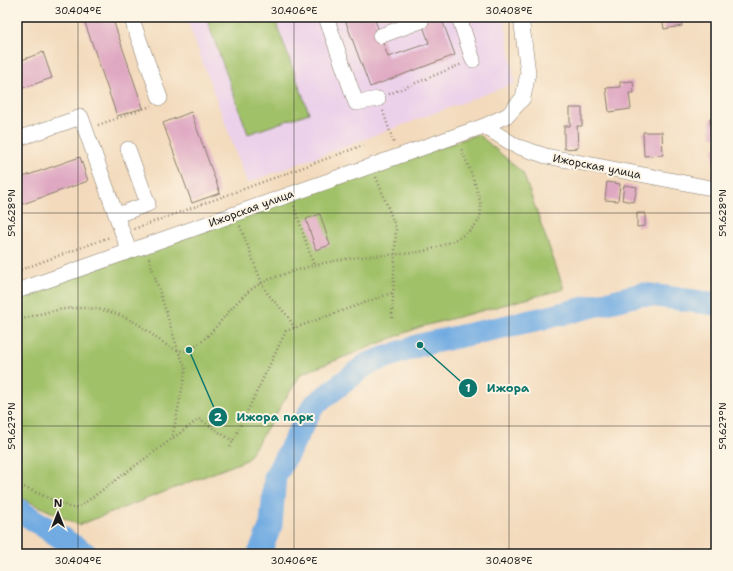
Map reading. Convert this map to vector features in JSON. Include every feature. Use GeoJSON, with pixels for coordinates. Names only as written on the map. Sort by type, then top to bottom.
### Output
{"type":"FeatureCollection","features":[{"type":"Feature","properties":{"kind":"street"},"geometry":{"type":"LineString","coordinates":[[131,17],[160,98]]}},
{"type":"Feature","properties":{"kind":"street"},"geometry":{"type":"LineString","coordinates":[[326,17],[356,103],[378,98]]}},
{"type":"Feature","properties":{"kind":"street"},"geometry":{"type":"LineString","coordinates":[[459,17],[473,60]]}},
{"type":"Feature","properties":{"kind":"street","name":"Ижорская улица"},"geometry":{"type":"LineString","coordinates":[[17,291],[484,126],[508,115],[523,98],[528,73],[520,17]]}},
{"type":"Feature","properties":{"kind":"street"},"geometry":{"type":"LineString","coordinates":[[380,36],[421,20]]}},
{"type":"Feature","properties":{"kind":"street"},"geometry":{"type":"LineString","coordinates":[[17,138],[81,117],[129,251]]}},
{"type":"Feature","properties":{"kind":"street","name":"Ижорская улица"},"geometry":{"type":"LineString","coordinates":[[484,126],[516,146],[546,156],[716,189]]}},
{"type":"Feature","properties":{"kind":"street"},"geometry":{"type":"LineString","coordinates":[[117,215],[148,204],[128,149]]}},
{"type":"Feature","properties":{"kind":"path"},"geometry":{"type":"LineString","coordinates":[[389,130],[378,98],[473,60]]}},
{"type":"Feature","properties":{"kind":"path"},"geometry":{"type":"LineString","coordinates":[[86,130],[150,107],[160,98]]}},
{"type":"Feature","properties":{"kind":"path"},"geometry":{"type":"LineString","coordinates":[[17,321],[59,310],[89,308],[103,310],[137,324],[162,342],[178,350],[186,351],[212,333],[248,291],[262,285],[314,266],[348,259],[418,253],[431,250],[468,232],[477,224],[481,212],[481,205],[457,135]]}},
{"type":"Feature","properties":{"kind":"path"},"geometry":{"type":"LineString","coordinates":[[17,271],[364,145]]}},
{"type":"Feature","properties":{"kind":"path"},"geometry":{"type":"LineString","coordinates":[[372,165],[396,228],[392,320]]}},
{"type":"Feature","properties":{"kind":"path"},"geometry":{"type":"LineString","coordinates":[[290,194],[314,266]]}},
{"type":"Feature","properties":{"kind":"path"},"geometry":{"type":"LineString","coordinates":[[235,214],[266,293],[291,320],[294,328]]}},
{"type":"Feature","properties":{"kind":"path"},"geometry":{"type":"LineString","coordinates":[[145,246],[178,350],[186,368],[172,439]]}},
{"type":"Feature","properties":{"kind":"path"},"geometry":{"type":"LineString","coordinates":[[230,447],[286,331],[394,292]]}},
{"type":"Feature","properties":{"kind":"path"},"geometry":{"type":"LineString","coordinates":[[17,484],[71,508],[79,507],[199,419],[233,441]]}},
{"type":"Feature","properties":{"kind":"shaded area"},"geometry":{"type":"Polygon","coordinates":[[[186,17],[504,17],[515,83],[247,183],[186,17]]]}},
{"type":"Feature","properties":{"kind":"green space"},"geometry":{"type":"Polygon","coordinates":[[[206,17],[274,17],[309,113],[248,134],[206,17]]]}},
{"type":"Feature","properties":{"kind":"green space"},"geometry":{"type":"Polygon","coordinates":[[[478,134],[523,173],[564,289],[420,327],[301,374],[247,460],[79,525],[17,496],[17,297],[478,134]]]}},
{"type":"Feature","properties":{"kind":"building"},"geometry":{"type":"Polygon","coordinates":[[[83,17],[112,17],[143,108],[117,116],[83,17]]]}},
{"type":"Feature","properties":{"kind":"building"},"geometry":{"type":"Polygon","coordinates":[[[344,17],[374,17],[388,57],[429,43],[420,17],[441,17],[455,55],[370,87],[344,17]]]}},
{"type":"Feature","properties":{"kind":"building"},"geometry":{"type":"Polygon","coordinates":[[[662,17],[681,17],[682,26],[664,29],[662,17]]]}},
{"type":"Feature","properties":{"kind":"building"},"geometry":{"type":"Polygon","coordinates":[[[704,17],[716,17],[716,18],[704,19],[704,17]]]}},
{"type":"Feature","properties":{"kind":"building"},"geometry":{"type":"Polygon","coordinates":[[[43,52],[52,78],[17,90],[17,62],[43,52]]]}},
{"type":"Feature","properties":{"kind":"building"},"geometry":{"type":"Polygon","coordinates":[[[633,81],[634,93],[629,93],[631,109],[609,112],[606,88],[620,87],[620,82],[633,81]]]}},
{"type":"Feature","properties":{"kind":"building"},"geometry":{"type":"Polygon","coordinates":[[[570,108],[582,108],[582,126],[577,126],[578,148],[564,149],[564,126],[570,126],[570,108]]]}},
{"type":"Feature","properties":{"kind":"building"},"geometry":{"type":"Polygon","coordinates":[[[191,112],[220,193],[192,203],[163,123],[191,112]]]}},
{"type":"Feature","properties":{"kind":"building"},"geometry":{"type":"Polygon","coordinates":[[[716,118],[716,137],[711,137],[710,119],[716,118]]]}},
{"type":"Feature","properties":{"kind":"building"},"geometry":{"type":"Polygon","coordinates":[[[643,132],[662,132],[663,155],[644,156],[643,132]]]}},
{"type":"Feature","properties":{"kind":"building"},"geometry":{"type":"Polygon","coordinates":[[[713,148],[716,148],[716,168],[714,168],[713,148]]]}},
{"type":"Feature","properties":{"kind":"building"},"geometry":{"type":"Polygon","coordinates":[[[80,157],[88,181],[17,206],[17,179],[80,157]]]}},
{"type":"Feature","properties":{"kind":"building"},"geometry":{"type":"Polygon","coordinates":[[[607,182],[620,184],[618,201],[605,200],[607,182]]]}},
{"type":"Feature","properties":{"kind":"building"},"geometry":{"type":"Polygon","coordinates":[[[624,185],[637,187],[634,202],[622,200],[624,185]]]}},
{"type":"Feature","properties":{"kind":"building"},"geometry":{"type":"Polygon","coordinates":[[[637,213],[645,213],[645,226],[637,227],[637,213]]]}},
{"type":"Feature","properties":{"kind":"building"},"geometry":{"type":"Polygon","coordinates":[[[320,214],[330,245],[316,250],[306,219],[320,214]]]}},
{"type":"Feature","properties":{"kind":"waterway"},"geometry":{"type":"LineString","coordinates":[[259,554],[271,525],[275,477],[313,406],[367,364],[420,345],[549,317],[642,294],[716,304]]}},
{"type":"Feature","properties":{"kind":"waterway"},"geometry":{"type":"LineString","coordinates":[[17,509],[86,554]]}},
{"type":"Feature","properties":{"kind":"place","name":"Ижора"},"geometry":{"type":"Point","coordinates":[420,345]}},
{"type":"Feature","properties":{"kind":"place","name":"Ижора парк"},"geometry":{"type":"Point","coordinates":[189,350]}}]}
